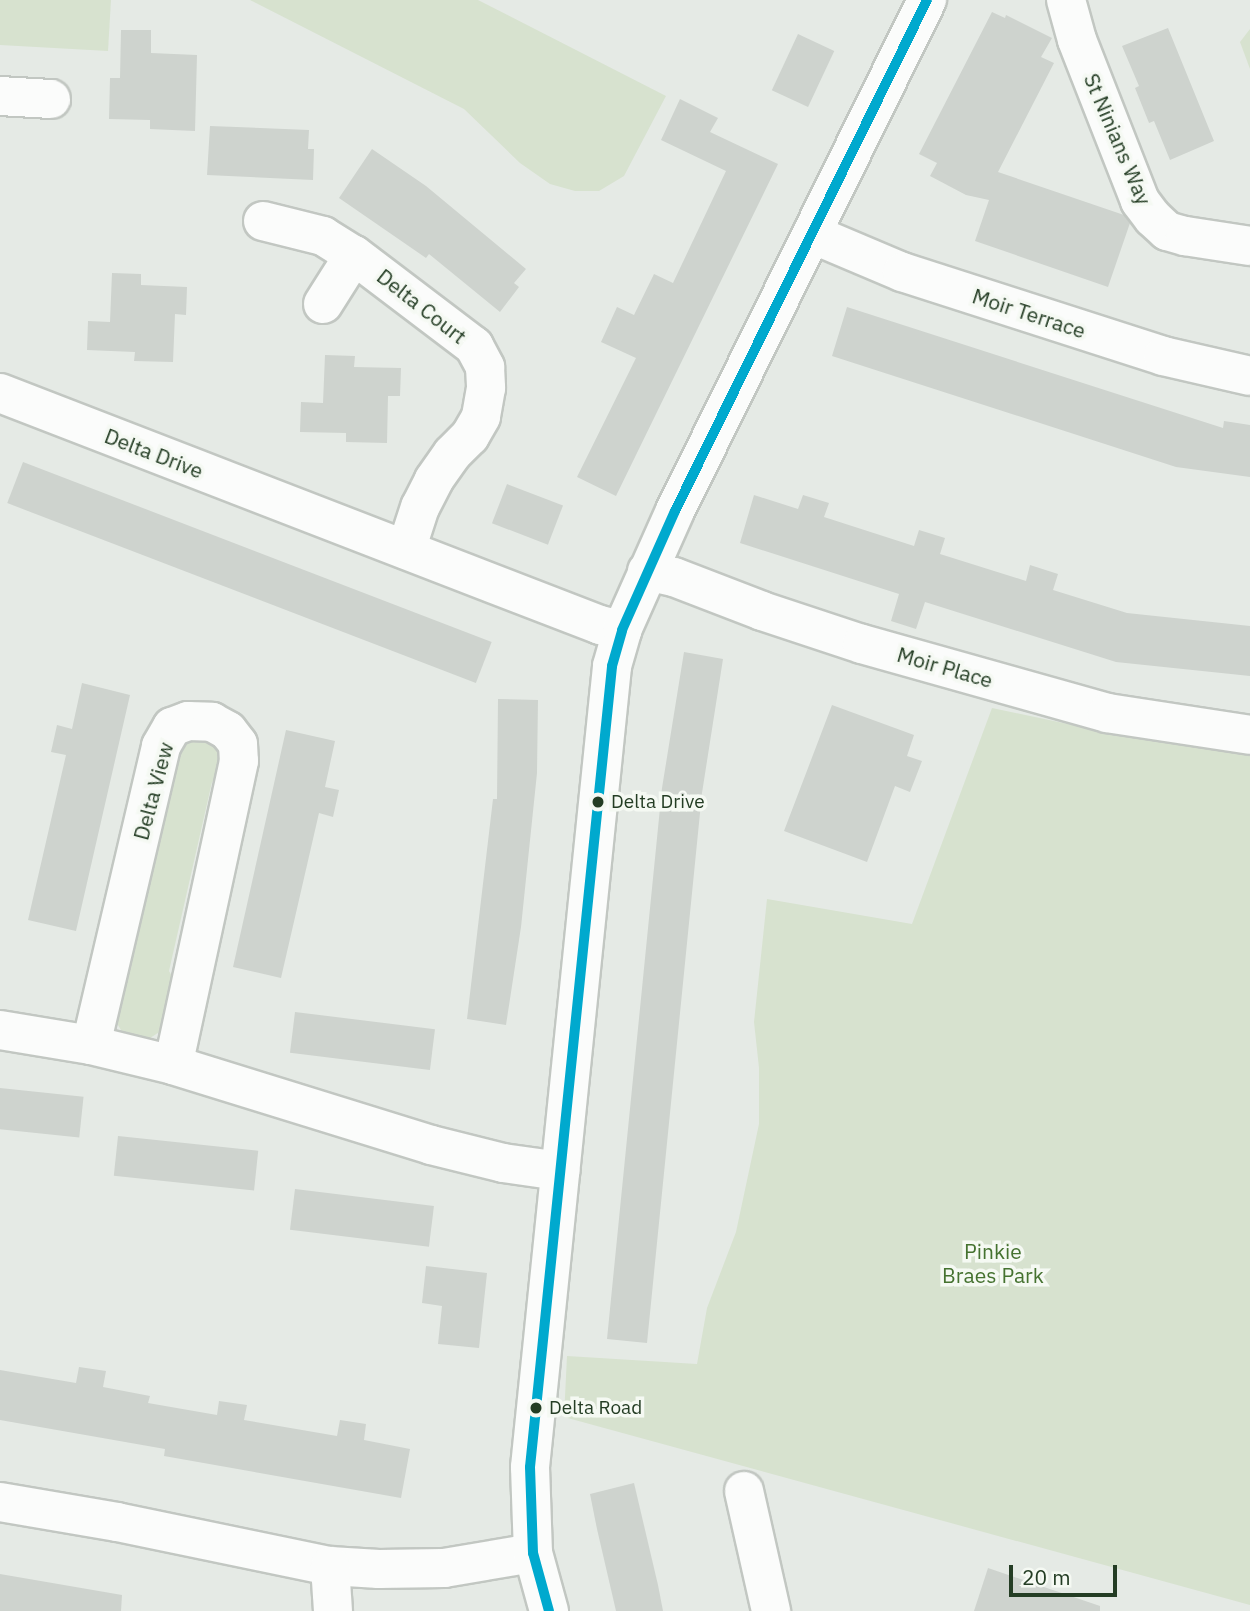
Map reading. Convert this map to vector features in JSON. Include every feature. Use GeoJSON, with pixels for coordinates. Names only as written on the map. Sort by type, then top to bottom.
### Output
{"type":"FeatureCollection","features":[{"type":"Feature","properties":{"kind":"street"},"geometry":{"type":"LineString","coordinates":[[549,1611],[533,1553],[529,1511],[530,1467],[606,702],[622,630],[647,571],[927,0]]}},
{"type":"Feature","properties":{"kind":"street","name":"St Ninians Way"},"geometry":{"type":"LineString","coordinates":[[1066,0],[1077,40],[1140,201],[1167,231],[1250,247]]}},
{"type":"Feature","properties":{"kind":"street"},"geometry":{"type":"LineString","coordinates":[[0,96],[51,99]]}},
{"type":"Feature","properties":{"kind":"street","name":"Delta Court"},"geometry":{"type":"LineString","coordinates":[[263,221],[292,226],[323,236],[354,254],[474,346],[485,367],[486,388],[481,417],[470,436],[452,454],[434,480],[420,507],[407,550]]}},
{"type":"Feature","properties":{"kind":"street","name":"Moir Terrace"},"geometry":{"type":"LineString","coordinates":[[812,234],[902,272],[1163,356],[1250,376]]}},
{"type":"Feature","properties":{"kind":"street","name":"Delta Court"},"geometry":{"type":"LineString","coordinates":[[323,304],[354,254]]}},
{"type":"Feature","properties":{"kind":"street","name":"Delta Drive"},"geometry":{"type":"LineString","coordinates":[[0,393],[600,625],[622,630]]}},
{"type":"Feature","properties":{"kind":"street","name":"Moir Place"},"geometry":{"type":"LineString","coordinates":[[647,571],[674,577],[862,643],[1107,713],[1250,735]]}},
{"type":"Feature","properties":{"kind":"street","name":"Delta View"},"geometry":{"type":"LineString","coordinates":[[91,1045],[161,746],[172,727],[188,721],[212,722],[228,731],[238,744],[239,761],[173,1065]]}},
{"type":"Feature","properties":{"kind":"street"},"geometry":{"type":"LineString","coordinates":[[0,1030],[91,1045],[173,1065],[430,1145],[503,1163],[560,1171]]}},
{"type":"Feature","properties":{"kind":"street"},"geometry":{"type":"LineString","coordinates":[[744,1491],[771,1611]]}},
{"type":"Feature","properties":{"kind":"street"},"geometry":{"type":"LineString","coordinates":[[0,1502],[330,1566],[379,1569],[444,1568],[533,1553]]}},
{"type":"Feature","properties":{"kind":"street"},"geometry":{"type":"LineString","coordinates":[[330,1566],[333,1611]]}},
{"type":"Feature","properties":{"kind":"green space"},"geometry":{"type":"Polygon","coordinates":[[[0,0],[111,0],[108,51],[0,45],[0,0]]]}},
{"type":"Feature","properties":{"kind":"green space"},"geometry":{"type":"Polygon","coordinates":[[[250,0],[478,0],[666,96],[624,176],[599,191],[575,191],[550,184],[520,163],[464,109],[250,0]]]}},
{"type":"Feature","properties":{"kind":"green space"},"geometry":{"type":"Polygon","coordinates":[[[1250,29],[1250,69],[1240,42],[1250,29]]]}},
{"type":"Feature","properties":{"kind":"green space","name":"Pinkie Braes Park"},"geometry":{"type":"Polygon","coordinates":[[[992,708],[1101,731],[1250,750],[1250,1605],[564,1417],[567,1356],[697,1364],[707,1308],[736,1232],[759,1124],[759,1068],[754,1022],[767,899],[912,924],[992,708]]]}},
{"type":"Feature","properties":{"kind":"green space"},"geometry":{"type":"Polygon","coordinates":[[[190,739],[213,744],[221,752],[225,775],[212,782],[169,971],[177,985],[167,1027],[147,1040],[124,1035],[112,1015],[119,971],[131,964],[172,786],[165,762],[170,751],[190,739]]]}},
{"type":"Feature","properties":{"kind":"building"},"geometry":{"type":"Polygon","coordinates":[[[992,12],[1005,18],[1006,15],[1052,38],[1041,57],[1054,63],[998,172],[1124,215],[1130,223],[1108,287],[975,241],[989,200],[966,195],[930,176],[937,163],[919,154],[992,12]]]}},
{"type":"Feature","properties":{"kind":"building"},"geometry":{"type":"Polygon","coordinates":[[[1168,28],[1214,141],[1170,160],[1154,121],[1149,123],[1135,88],[1139,86],[1122,46],[1168,28]]]}},
{"type":"Feature","properties":{"kind":"building"},"geometry":{"type":"Polygon","coordinates":[[[121,30],[151,30],[151,53],[197,55],[195,131],[150,129],[150,120],[109,119],[110,78],[120,78],[121,30]]]}},
{"type":"Feature","properties":{"kind":"building"},"geometry":{"type":"Polygon","coordinates":[[[798,34],[834,51],[808,107],[772,90],[798,34]]]}},
{"type":"Feature","properties":{"kind":"building"},"geometry":{"type":"Polygon","coordinates":[[[680,99],[718,118],[710,132],[778,164],[616,496],[577,477],[636,358],[601,342],[617,307],[634,315],[654,274],[673,283],[726,171],[661,140],[680,99]]]}},
{"type":"Feature","properties":{"kind":"building"},"geometry":{"type":"Polygon","coordinates":[[[210,126],[309,130],[308,149],[314,149],[313,180],[207,175],[210,126]]]}},
{"type":"Feature","properties":{"kind":"building"},"geometry":{"type":"Polygon","coordinates":[[[372,149],[426,186],[526,269],[514,283],[519,287],[500,312],[429,254],[426,258],[339,198],[372,149]]]}},
{"type":"Feature","properties":{"kind":"building"},"geometry":{"type":"Polygon","coordinates":[[[112,273],[141,274],[141,285],[187,287],[186,315],[175,314],[173,362],[134,361],[135,352],[87,350],[88,321],[110,322],[112,273]]]}},
{"type":"Feature","properties":{"kind":"building"},"geometry":{"type":"Polygon","coordinates":[[[847,307],[1223,428],[1224,421],[1250,425],[1250,477],[1176,467],[832,356],[847,307]]]}},
{"type":"Feature","properties":{"kind":"building"},"geometry":{"type":"Polygon","coordinates":[[[325,355],[355,356],[354,367],[401,368],[400,396],[388,396],[387,443],[346,442],[346,433],[300,432],[301,402],[323,403],[325,355]]]}},
{"type":"Feature","properties":{"kind":"building"},"geometry":{"type":"Polygon","coordinates":[[[23,462],[492,642],[476,683],[7,503],[23,462]]]}},
{"type":"Feature","properties":{"kind":"building"},"geometry":{"type":"Polygon","coordinates":[[[507,484],[563,506],[548,545],[492,523],[507,484]]]}},
{"type":"Feature","properties":{"kind":"building"},"geometry":{"type":"Polygon","coordinates":[[[754,495],[798,509],[803,495],[829,503],[824,517],[914,546],[919,530],[945,538],[940,554],[1026,581],[1030,565],[1058,574],[1053,590],[1127,613],[1250,626],[1250,676],[1116,662],[925,602],[916,629],[891,621],[899,594],[740,543],[754,495]]]}},
{"type":"Feature","properties":{"kind":"building"},"geometry":{"type":"Polygon","coordinates":[[[684,652],[723,659],[702,793],[647,1343],[607,1339],[662,788],[684,652]]]}},
{"type":"Feature","properties":{"kind":"building"},"geometry":{"type":"Polygon","coordinates":[[[82,683],[130,695],[76,931],[28,920],[66,755],[51,752],[57,725],[72,729],[82,683]]]}},
{"type":"Feature","properties":{"kind":"building"},"geometry":{"type":"Polygon","coordinates":[[[498,699],[538,700],[537,773],[521,927],[506,1025],[467,1019],[493,799],[497,799],[498,699]]]}},
{"type":"Feature","properties":{"kind":"building"},"geometry":{"type":"Polygon","coordinates":[[[832,705],[914,735],[907,756],[922,761],[910,792],[895,786],[867,862],[784,831],[832,705]]]}},
{"type":"Feature","properties":{"kind":"building"},"geometry":{"type":"Polygon","coordinates":[[[286,730],[335,741],[325,787],[339,790],[333,817],[319,813],[281,978],[233,967],[286,730]]]}},
{"type":"Feature","properties":{"kind":"building"},"geometry":{"type":"Polygon","coordinates":[[[295,1012],[435,1029],[430,1070],[290,1053],[295,1012]]]}},
{"type":"Feature","properties":{"kind":"building"},"geometry":{"type":"Polygon","coordinates":[[[0,1088],[84,1097],[79,1138],[0,1129],[0,1088]]]}},
{"type":"Feature","properties":{"kind":"building"},"geometry":{"type":"Polygon","coordinates":[[[118,1136],[258,1151],[254,1191],[114,1176],[118,1136]]]}},
{"type":"Feature","properties":{"kind":"building"},"geometry":{"type":"Polygon","coordinates":[[[295,1189],[434,1206],[429,1247],[290,1230],[295,1189]]]}},
{"type":"Feature","properties":{"kind":"building"},"geometry":{"type":"Polygon","coordinates":[[[426,1266],[487,1273],[479,1348],[438,1344],[442,1306],[422,1303],[426,1266]]]}},
{"type":"Feature","properties":{"kind":"building"},"geometry":{"type":"Polygon","coordinates":[[[79,1367],[106,1371],[103,1387],[150,1396],[148,1403],[217,1415],[219,1401],[247,1405],[244,1420],[337,1436],[340,1420],[366,1424],[364,1440],[410,1449],[401,1498],[164,1456],[165,1449],[0,1420],[0,1370],[76,1383],[79,1367]]]}},
{"type":"Feature","properties":{"kind":"building"},"geometry":{"type":"Polygon","coordinates":[[[634,1483],[663,1611],[616,1611],[597,1529],[590,1494],[634,1483]]]}},
{"type":"Feature","properties":{"kind":"building"},"geometry":{"type":"Polygon","coordinates":[[[988,1568],[1100,1606],[1100,1611],[974,1611],[988,1568]]]}},
{"type":"Feature","properties":{"kind":"building"},"geometry":{"type":"Polygon","coordinates":[[[0,1574],[122,1595],[121,1611],[0,1611],[0,1574]]]}},
{"type":"Feature","properties":{"kind":"transit line"},"geometry":{"type":"LineString","coordinates":[[549,1611],[533,1553],[530,1467],[612,666],[622,630],[675,511],[927,0]]}},
{"type":"Feature","properties":{"kind":"place","name":"Delta Drive"},"geometry":{"type":"Point","coordinates":[598,802]}},
{"type":"Feature","properties":{"kind":"place","name":"Delta Road"},"geometry":{"type":"Point","coordinates":[536,1408]}}]}
